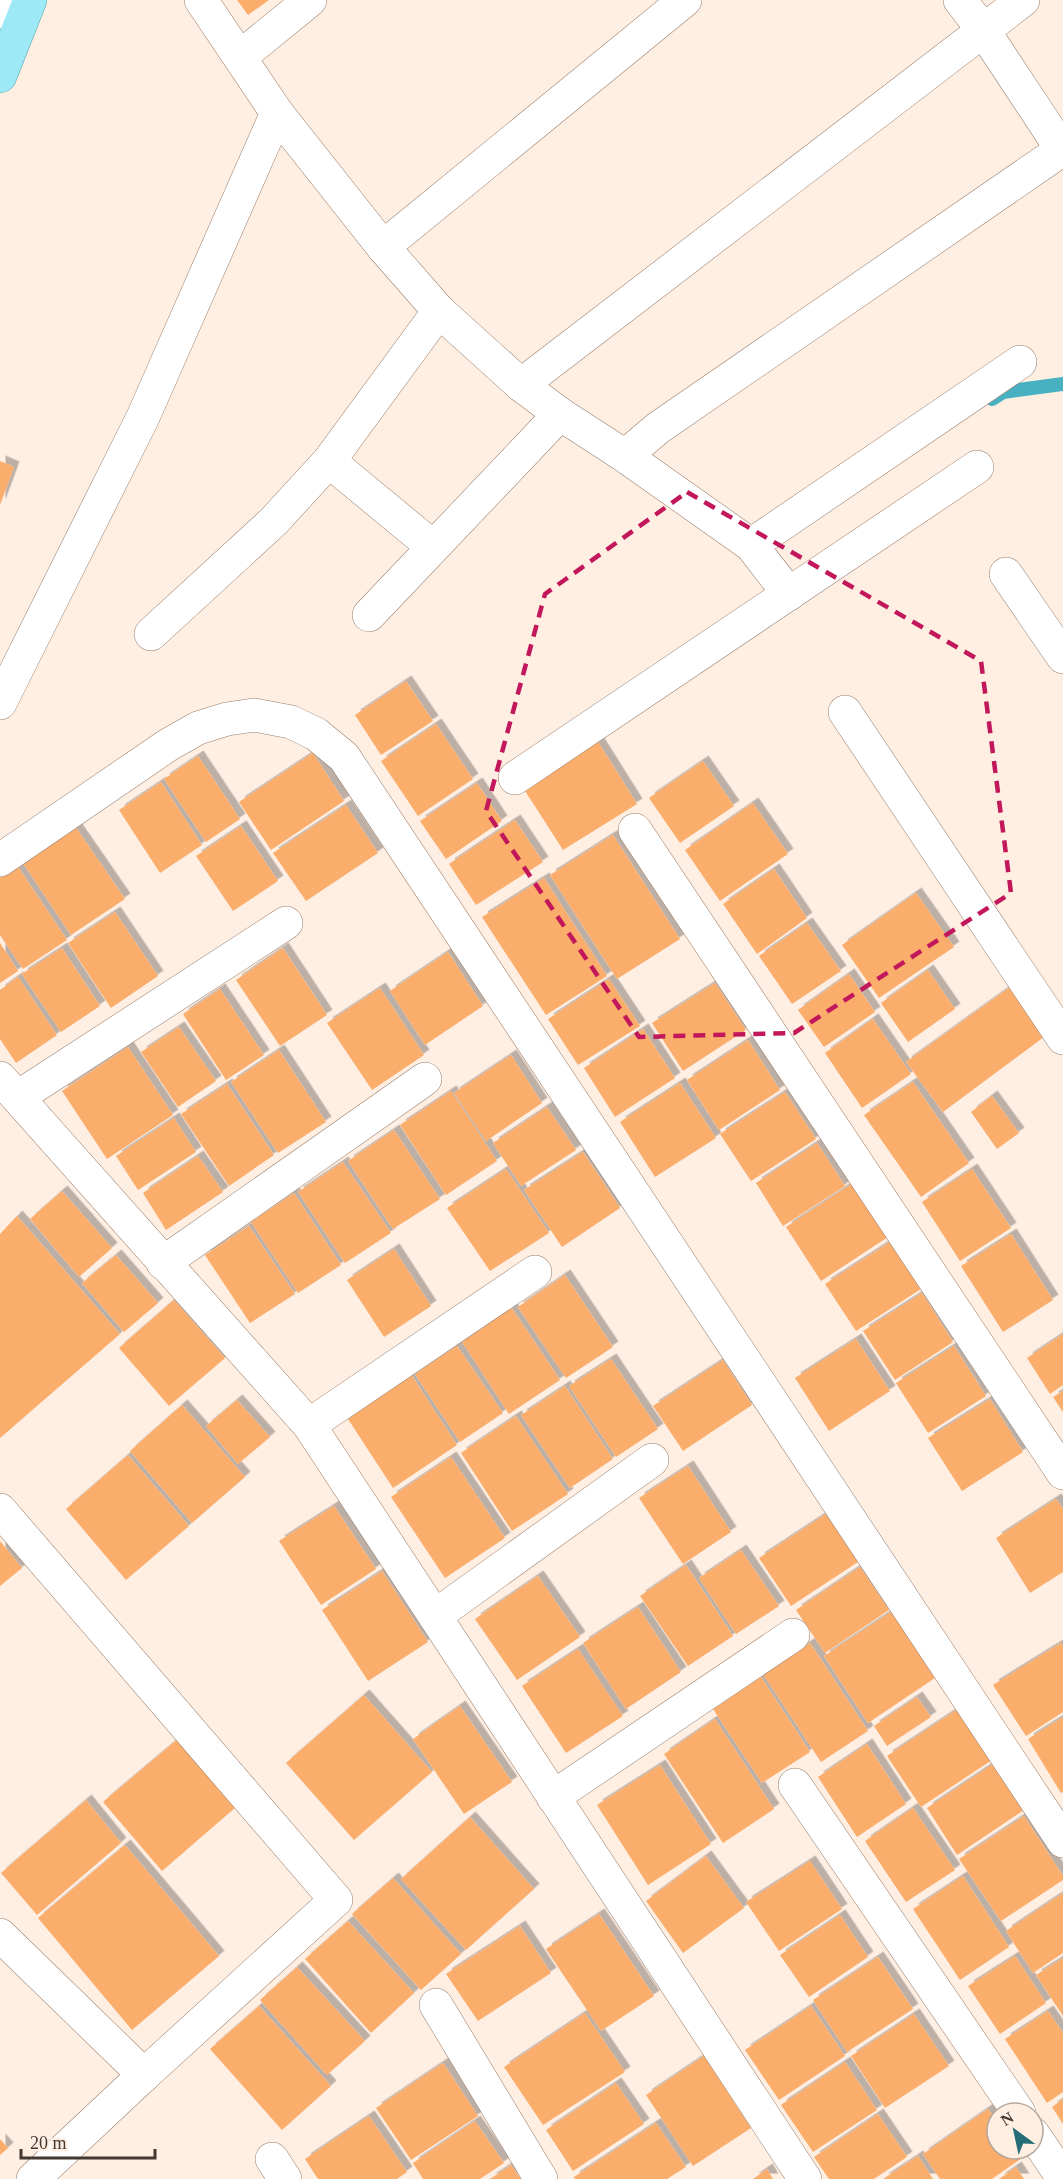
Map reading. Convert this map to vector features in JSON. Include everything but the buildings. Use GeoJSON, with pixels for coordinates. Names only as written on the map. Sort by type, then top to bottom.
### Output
{"type":"FeatureCollection","features":[{"type":"Feature","properties":{"kind":"main road"},"geometry":{"type":"LineString","coordinates":[[0,76],[29,0]]}},
{"type":"Feature","properties":{"kind":"street"},"geometry":{"type":"LineString","coordinates":[[0,12],[29,0]]}},
{"type":"Feature","properties":{"kind":"street"},"geometry":{"type":"LineString","coordinates":[[201,0],[277,113],[383,247],[439,310],[521,385],[751,545],[789,594]]}},
{"type":"Feature","properties":{"kind":"street"},"geometry":{"type":"LineString","coordinates":[[240,57],[310,0]]}},
{"type":"Feature","properties":{"kind":"street"},"geometry":{"type":"LineString","coordinates":[[383,247],[685,0]]}},
{"type":"Feature","properties":{"kind":"street"},"geometry":{"type":"LineString","coordinates":[[625,456],[658,429],[1063,150],[983,30],[960,0]]}},
{"type":"Feature","properties":{"kind":"street"},"geometry":{"type":"LineString","coordinates":[[521,385],[1023,0]]}},
{"type":"Feature","properties":{"kind":"street"},"geometry":{"type":"LineString","coordinates":[[0,703],[143,417],[277,113]]}},
{"type":"Feature","properties":{"kind":"street"},"geometry":{"type":"LineString","coordinates":[[151,634],[274,521],[329,461],[439,310]]}},
{"type":"Feature","properties":{"kind":"street"},"geometry":{"type":"LineString","coordinates":[[751,545],[1020,362]]}},
{"type":"Feature","properties":{"kind":"street"},"geometry":{"type":"LineString","coordinates":[[369,615],[560,414]]}},
{"type":"Feature","properties":{"kind":"street"},"geometry":{"type":"LineString","coordinates":[[329,461],[434,547]]}},
{"type":"Feature","properties":{"kind":"street"},"geometry":{"type":"LineString","coordinates":[[515,778],[977,467]]}},
{"type":"Feature","properties":{"kind":"street"},"geometry":{"type":"LineString","coordinates":[[1006,574],[1063,657]]}},
{"type":"Feature","properties":{"kind":"street"},"geometry":{"type":"LineString","coordinates":[[845,712],[1063,1038]]}},
{"type":"Feature","properties":{"kind":"street"},"geometry":{"type":"LineString","coordinates":[[0,860],[168,745],[198,728],[227,719],[254,715],[291,722],[316,734],[344,757],[1063,1842]]}},
{"type":"Feature","properties":{"kind":"street"},"geometry":{"type":"LineString","coordinates":[[635,830],[1063,1473]]}},
{"type":"Feature","properties":{"kind":"street"},"geometry":{"type":"LineString","coordinates":[[286,923],[9,1088],[309,1425],[805,2179]]}},
{"type":"Feature","properties":{"kind":"street"},"geometry":{"type":"LineString","coordinates":[[163,1263],[425,1079]]}},
{"type":"Feature","properties":{"kind":"street"},"geometry":{"type":"LineString","coordinates":[[309,1425],[535,1272]]}},
{"type":"Feature","properties":{"kind":"street"},"geometry":{"type":"LineString","coordinates":[[435,1616],[652,1460]]}},
{"type":"Feature","properties":{"kind":"street"},"geometry":{"type":"LineString","coordinates":[[0,1510],[336,1900],[33,2179]]}},
{"type":"Feature","properties":{"kind":"street"},"geometry":{"type":"LineString","coordinates":[[553,1797],[793,1635]]}},
{"type":"Feature","properties":{"kind":"street"},"geometry":{"type":"LineString","coordinates":[[795,1785],[1010,2101]]}},
{"type":"Feature","properties":{"kind":"street"},"geometry":{"type":"LineString","coordinates":[[0,1935],[144,2075]]}},
{"type":"Feature","properties":{"kind":"street"},"geometry":{"type":"LineString","coordinates":[[436,2005],[541,2179]]}},
{"type":"Feature","properties":{"kind":"street"},"geometry":{"type":"LineString","coordinates":[[1045,2152],[1063,2178]]}},
{"type":"Feature","properties":{"kind":"highlighted area"},"geometry":{"type":"Polygon","coordinates":[[[687,492],[981,661],[1011,893],[794,1033],[639,1037],[486,811],[545,594],[687,492]]]}},
{"type":"Feature","properties":{"kind":"waterway"},"geometry":{"type":"LineString","coordinates":[[992,399],[1003,392],[1063,384]]}}]}
